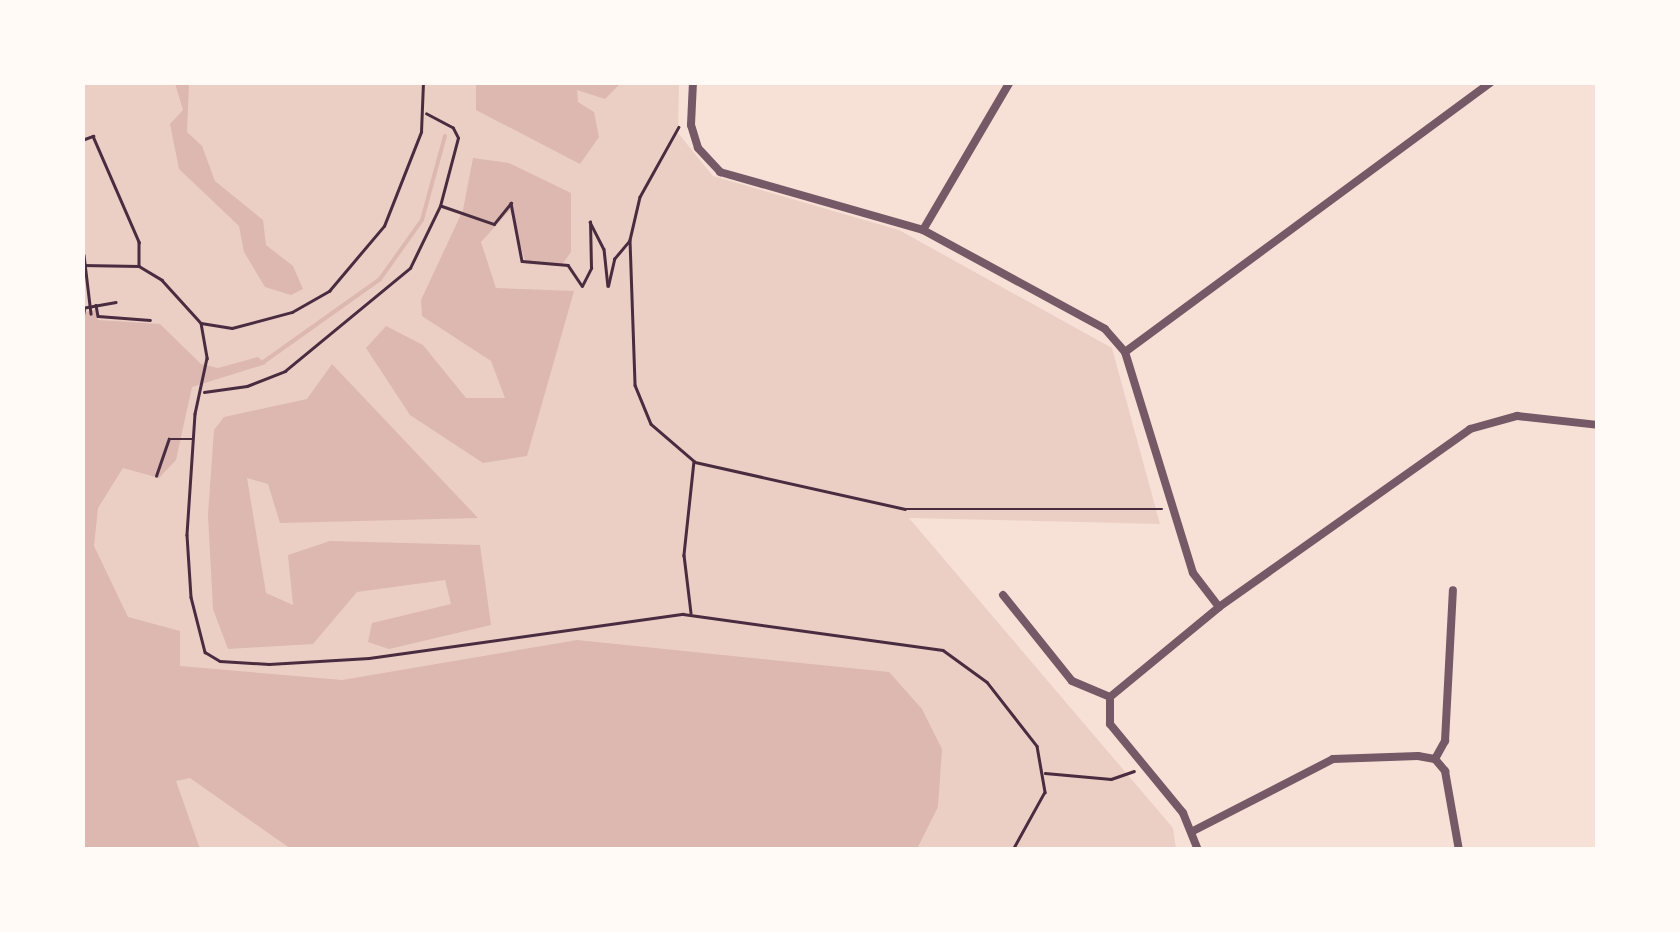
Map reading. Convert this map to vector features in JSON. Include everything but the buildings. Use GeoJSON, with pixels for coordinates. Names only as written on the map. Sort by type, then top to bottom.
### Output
{"type":"FeatureCollection","features":[{"type":"Feature","properties":{"kind":"street"},"geometry":{"type":"LineString","coordinates":[[693,82],[691,125],[698,148],[720,172],[923,230],[1104,329],[1125,352],[1169,508],[1192,573],[1219,607]]}},
{"type":"Feature","properties":{"kind":"street"},"geometry":{"type":"LineString","coordinates":[[923,230],[1010,82]]}},
{"type":"Feature","properties":{"kind":"street"},"geometry":{"type":"LineString","coordinates":[[1125,352],[1491,82]]}},
{"type":"Feature","properties":{"kind":"street"},"geometry":{"type":"LineString","coordinates":[[1110,697],[1219,607],[1470,429],[1518,416],[1598,426]]}},
{"type":"Feature","properties":{"kind":"street"},"geometry":{"type":"LineString","coordinates":[[1435,760],[1445,741],[1453,590]]}},
{"type":"Feature","properties":{"kind":"street"},"geometry":{"type":"LineString","coordinates":[[1003,596],[1072,681],[1110,697]]}},
{"type":"Feature","properties":{"kind":"street"},"geometry":{"type":"LineString","coordinates":[[1110,697],[1110,724],[1193,830],[1198,850]]}},
{"type":"Feature","properties":{"kind":"street"},"geometry":{"type":"LineString","coordinates":[[1193,830],[1350,753],[1435,760],[1445,771],[1458,850]]}},
{"type":"Feature","properties":{"kind":"path"},"geometry":{"type":"LineString","coordinates":[[200,323],[258,323],[329,291],[384,226],[425,113],[423,82]]}},
{"type":"Feature","properties":{"kind":"path"},"geometry":{"type":"LineString","coordinates":[[204,390],[247,386],[285,370],[410,268],[440,206],[458,138],[453,128],[425,113]]}},
{"type":"Feature","properties":{"kind":"path"},"geometry":{"type":"LineString","coordinates":[[679,129],[640,197],[630,240],[635,385],[651,424],[694,462],[906,509],[1169,508]]}},
{"type":"Feature","properties":{"kind":"path"},"geometry":{"type":"LineString","coordinates":[[82,140],[93,136],[139,242],[139,266]]}},
{"type":"Feature","properties":{"kind":"path"},"geometry":{"type":"LineString","coordinates":[[440,206],[494,224],[511,203],[522,261],[568,265],[582,286],[590,268],[590,222],[604,249],[608,286],[614,259],[630,240]]}},
{"type":"Feature","properties":{"kind":"path"},"geometry":{"type":"LineString","coordinates":[[84,255],[91,314]]}},
{"type":"Feature","properties":{"kind":"path"},"geometry":{"type":"LineString","coordinates":[[83,265],[139,266],[162,280],[200,323],[207,358],[194,439],[191,598],[204,652],[220,661],[369,658],[691,614],[943,650],[1007,707],[1037,746],[1045,773],[1045,792],[1012,850]]}},
{"type":"Feature","properties":{"kind":"path"},"geometry":{"type":"LineString","coordinates":[[82,321],[83,308],[115,302]]}},
{"type":"Feature","properties":{"kind":"path"},"geometry":{"type":"LineString","coordinates":[[96,305],[98,316],[150,320]]}},
{"type":"Feature","properties":{"kind":"path"},"geometry":{"type":"LineString","coordinates":[[156,476],[169,438],[194,439]]}},
{"type":"Feature","properties":{"kind":"path"},"geometry":{"type":"LineString","coordinates":[[691,614],[684,554],[694,462]]}},
{"type":"Feature","properties":{"kind":"path"},"geometry":{"type":"LineString","coordinates":[[1045,773],[1110,779],[1143,764]]}},
{"type":"Feature","properties":{"kind":"shaded area"},"geometry":{"type":"Polygon","coordinates":[[[476,82],[621,83],[605,99],[577,90],[578,102],[594,112],[599,137],[580,164],[476,110],[476,82]]]}},
{"type":"Feature","properties":{"kind":"shaded area"},"geometry":{"type":"Polygon","coordinates":[[[82,83],[679,83],[678,133],[713,176],[899,230],[1112,348],[1160,524],[909,518],[1173,828],[1176,849],[83,849],[82,83]]]}},
{"type":"Feature","properties":{"kind":"shaded area"},"geometry":{"type":"Polygon","coordinates":[[[175,83],[189,83],[187,132],[202,146],[215,181],[263,220],[266,245],[293,266],[303,289],[291,295],[265,287],[244,252],[239,226],[179,169],[170,124],[183,110],[175,83]]]}},
{"type":"Feature","properties":{"kind":"shaded area"},"geometry":{"type":"Polygon","coordinates":[[[473,158],[509,163],[571,193],[571,252],[561,266],[526,264],[510,210],[481,242],[496,288],[574,291],[527,456],[483,463],[410,415],[366,348],[386,326],[423,345],[466,398],[505,398],[491,361],[422,316],[421,300],[463,210],[473,158]]]}},
{"type":"Feature","properties":{"kind":"shaded area"},"geometry":{"type":"Polygon","coordinates":[[[95,310],[98,320],[160,324],[201,364],[218,368],[258,357],[266,364],[192,387],[176,460],[159,478],[123,468],[98,508],[94,546],[128,617],[180,631],[180,666],[342,680],[577,640],[889,672],[922,709],[942,749],[938,807],[917,849],[291,849],[190,778],[176,781],[200,849],[83,850],[82,324],[86,312],[95,310]]]}},
{"type":"Feature","properties":{"kind":"shaded area"},"geometry":{"type":"Polygon","coordinates":[[[332,364],[478,518],[280,523],[268,484],[247,478],[266,593],[293,605],[288,555],[330,541],[480,545],[491,625],[389,649],[368,642],[372,623],[451,604],[445,580],[357,592],[313,644],[228,649],[213,609],[208,515],[214,430],[224,417],[307,399],[332,364]]]}},
{"type":"Feature","properties":{"kind":"waterway"},"geometry":{"type":"LineString","coordinates":[[262,363],[380,279],[422,220],[445,136]]}}]}
